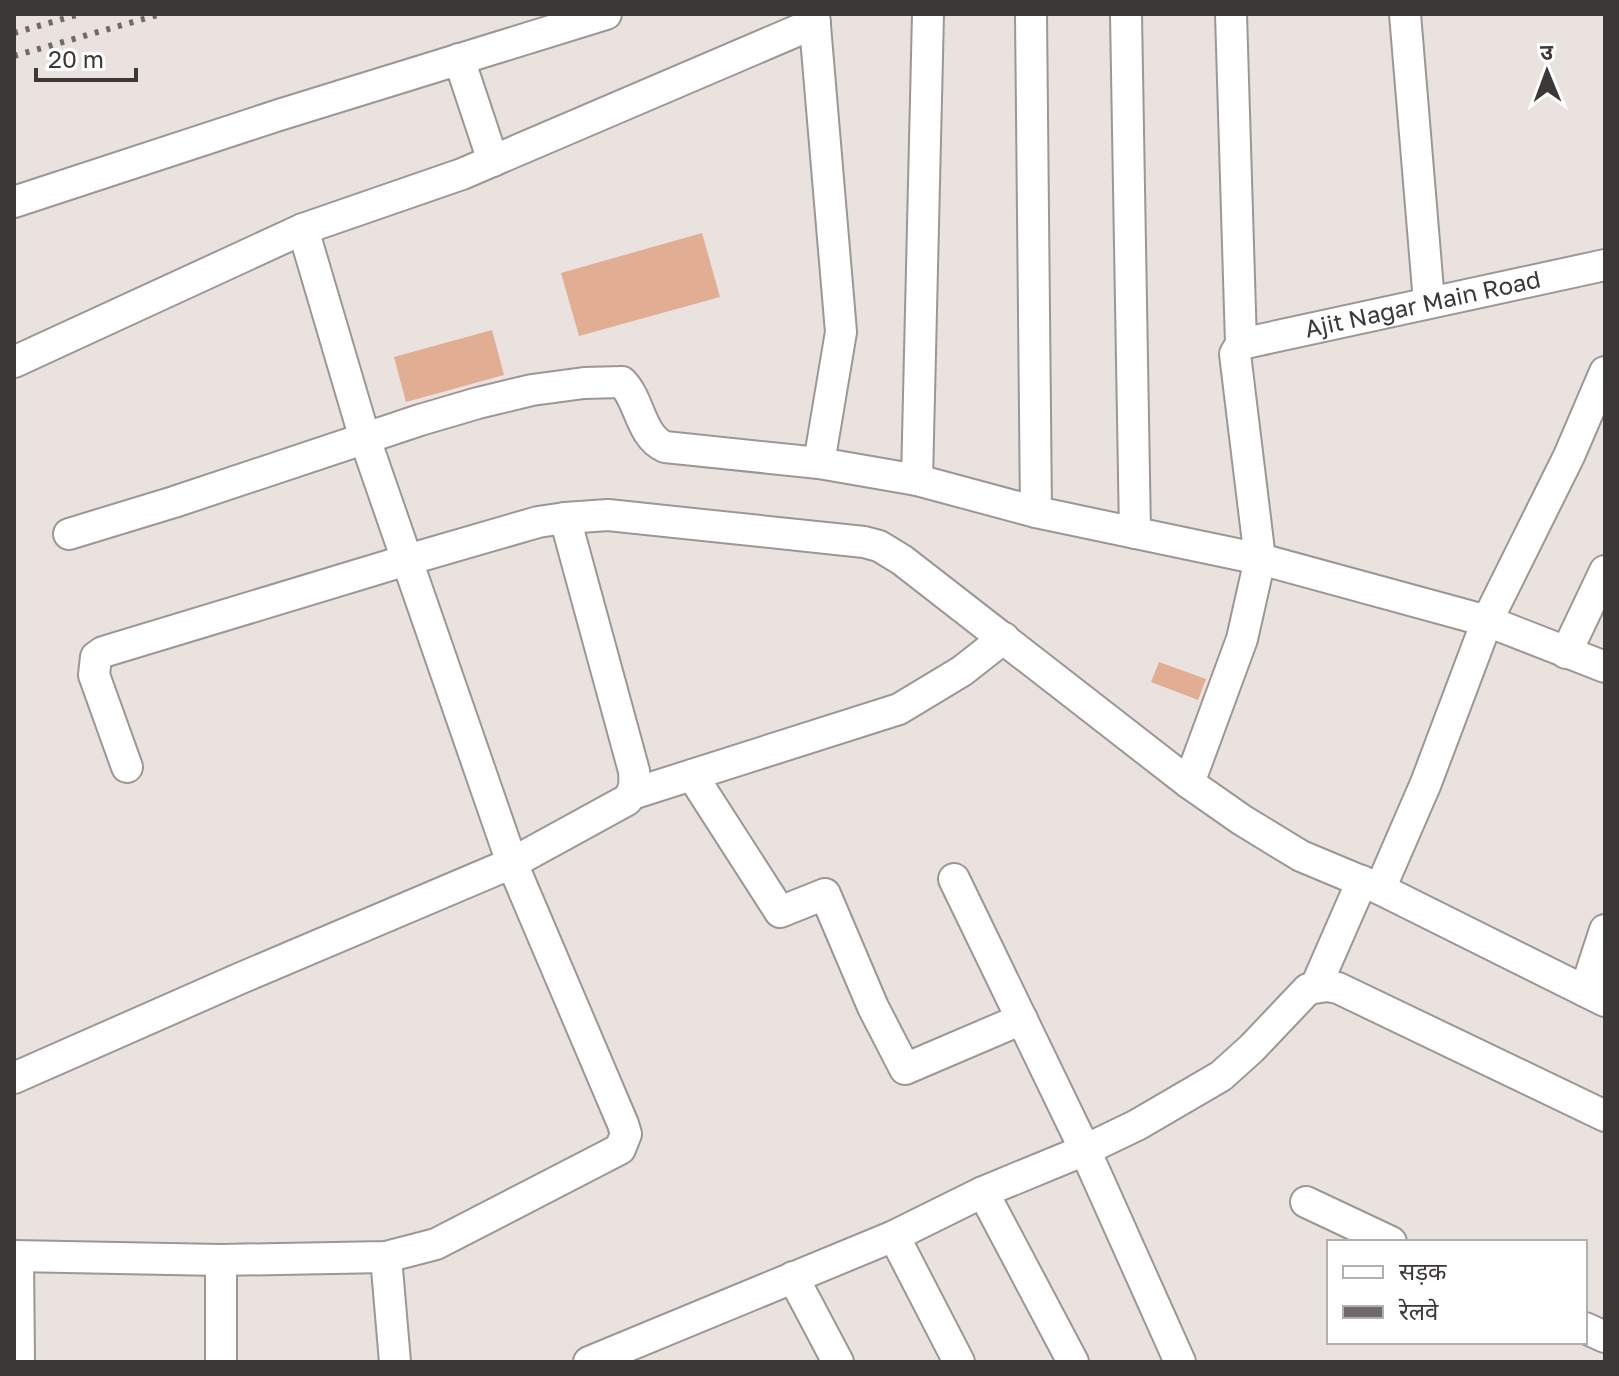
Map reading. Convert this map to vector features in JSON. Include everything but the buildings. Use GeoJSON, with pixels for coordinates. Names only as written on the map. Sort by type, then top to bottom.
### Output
{"type":"FeatureCollection","features":[{"type":"Feature","properties":{"kind":"street"},"geometry":{"type":"LineString","coordinates":[[14,202],[606,14]]}},
{"type":"Feature","properties":{"kind":"street"},"geometry":{"type":"LineString","coordinates":[[917,480],[928,14]]}},
{"type":"Feature","properties":{"kind":"street"},"geometry":{"type":"LineString","coordinates":[[1031,14],[1036,512]]}},
{"type":"Feature","properties":{"kind":"street"},"geometry":{"type":"LineString","coordinates":[[1126,14],[1135,533]]}},
{"type":"Feature","properties":{"kind":"street"},"geometry":{"type":"LineString","coordinates":[[1189,783],[1242,639],[1260,559],[1235,354],[1241,344],[1231,14]]}},
{"type":"Feature","properties":{"kind":"street"},"geometry":{"type":"LineString","coordinates":[[1405,14],[1429,302]]}},
{"type":"Feature","properties":{"kind":"street"},"geometry":{"type":"LineString","coordinates":[[14,362],[303,229],[462,174],[815,18],[841,332],[819,463]]}},
{"type":"Feature","properties":{"kind":"street"},"geometry":{"type":"LineString","coordinates":[[459,59],[493,161]]}},
{"type":"Feature","properties":{"kind":"street"},"geometry":{"type":"LineString","coordinates":[[19,1362],[16,1256],[221,1260],[386,1257],[436,1244],[620,1149],[624,1143],[623,1124],[512,863],[365,439],[303,229]]}},
{"type":"Feature","properties":{"kind":"street","name":"Ajit Nagar Main Road"},"geometry":{"type":"LineString","coordinates":[[1241,344],[1605,265]]}},
{"type":"Feature","properties":{"kind":"street"},"geometry":{"type":"LineString","coordinates":[[589,1362],[646,1351],[793,1277],[894,1236],[983,1192],[1085,1150],[1221,1076],[1300,996],[1316,986],[1426,783],[1487,621],[1569,456],[1605,372]]}},
{"type":"Feature","properties":{"kind":"street"},"geometry":{"type":"LineString","coordinates":[[69,534],[420,420],[519,393],[608,380],[622,382],[630,391],[651,437],[665,447],[819,463],[917,480],[1036,512],[1260,559],[1487,621],[1605,667]]}},
{"type":"Feature","properties":{"kind":"street"},"geometry":{"type":"LineString","coordinates":[[127,767],[94,675],[96,657],[103,652],[538,522],[608,515],[879,546],[902,560],[1189,783],[1301,856],[1371,885],[1595,996],[1605,930]]}},
{"type":"Feature","properties":{"kind":"street"},"geometry":{"type":"LineString","coordinates":[[14,1078],[512,863],[627,800],[635,784],[634,771],[565,518]]}},
{"type":"Feature","properties":{"kind":"street"},"geometry":{"type":"LineString","coordinates":[[1566,653],[1605,571]]}},
{"type":"Feature","properties":{"kind":"street"},"geometry":{"type":"LineString","coordinates":[[632,794],[899,709],[962,671],[1004,638]]}},
{"type":"Feature","properties":{"kind":"street"},"geometry":{"type":"LineString","coordinates":[[692,775],[780,912],[825,894],[873,1007],[905,1069],[1022,1019]]}},
{"type":"Feature","properties":{"kind":"street"},"geometry":{"type":"LineString","coordinates":[[954,879],[1085,1150],[1180,1362]]}},
{"type":"Feature","properties":{"kind":"street"},"geometry":{"type":"LineString","coordinates":[[1316,986],[1338,988],[1605,1116]]}},
{"type":"Feature","properties":{"kind":"street"},"geometry":{"type":"LineString","coordinates":[[983,1192],[1073,1362]]}},
{"type":"Feature","properties":{"kind":"street"},"geometry":{"type":"LineString","coordinates":[[1306,1202],[1387,1240]]}},
{"type":"Feature","properties":{"kind":"street"},"geometry":{"type":"LineString","coordinates":[[894,1236],[959,1362]]}},
{"type":"Feature","properties":{"kind":"street"},"geometry":{"type":"LineString","coordinates":[[386,1257],[395,1362]]}},
{"type":"Feature","properties":{"kind":"street"},"geometry":{"type":"LineString","coordinates":[[221,1260],[221,1362]]}},
{"type":"Feature","properties":{"kind":"street"},"geometry":{"type":"LineString","coordinates":[[793,1277],[838,1362]]}},
{"type":"Feature","properties":{"kind":"railway"},"geometry":{"type":"LineString","coordinates":[[14,33],[80,14]]}},
{"type":"Feature","properties":{"kind":"railway"},"geometry":{"type":"LineString","coordinates":[[14,56],[161,14]]}}]}
